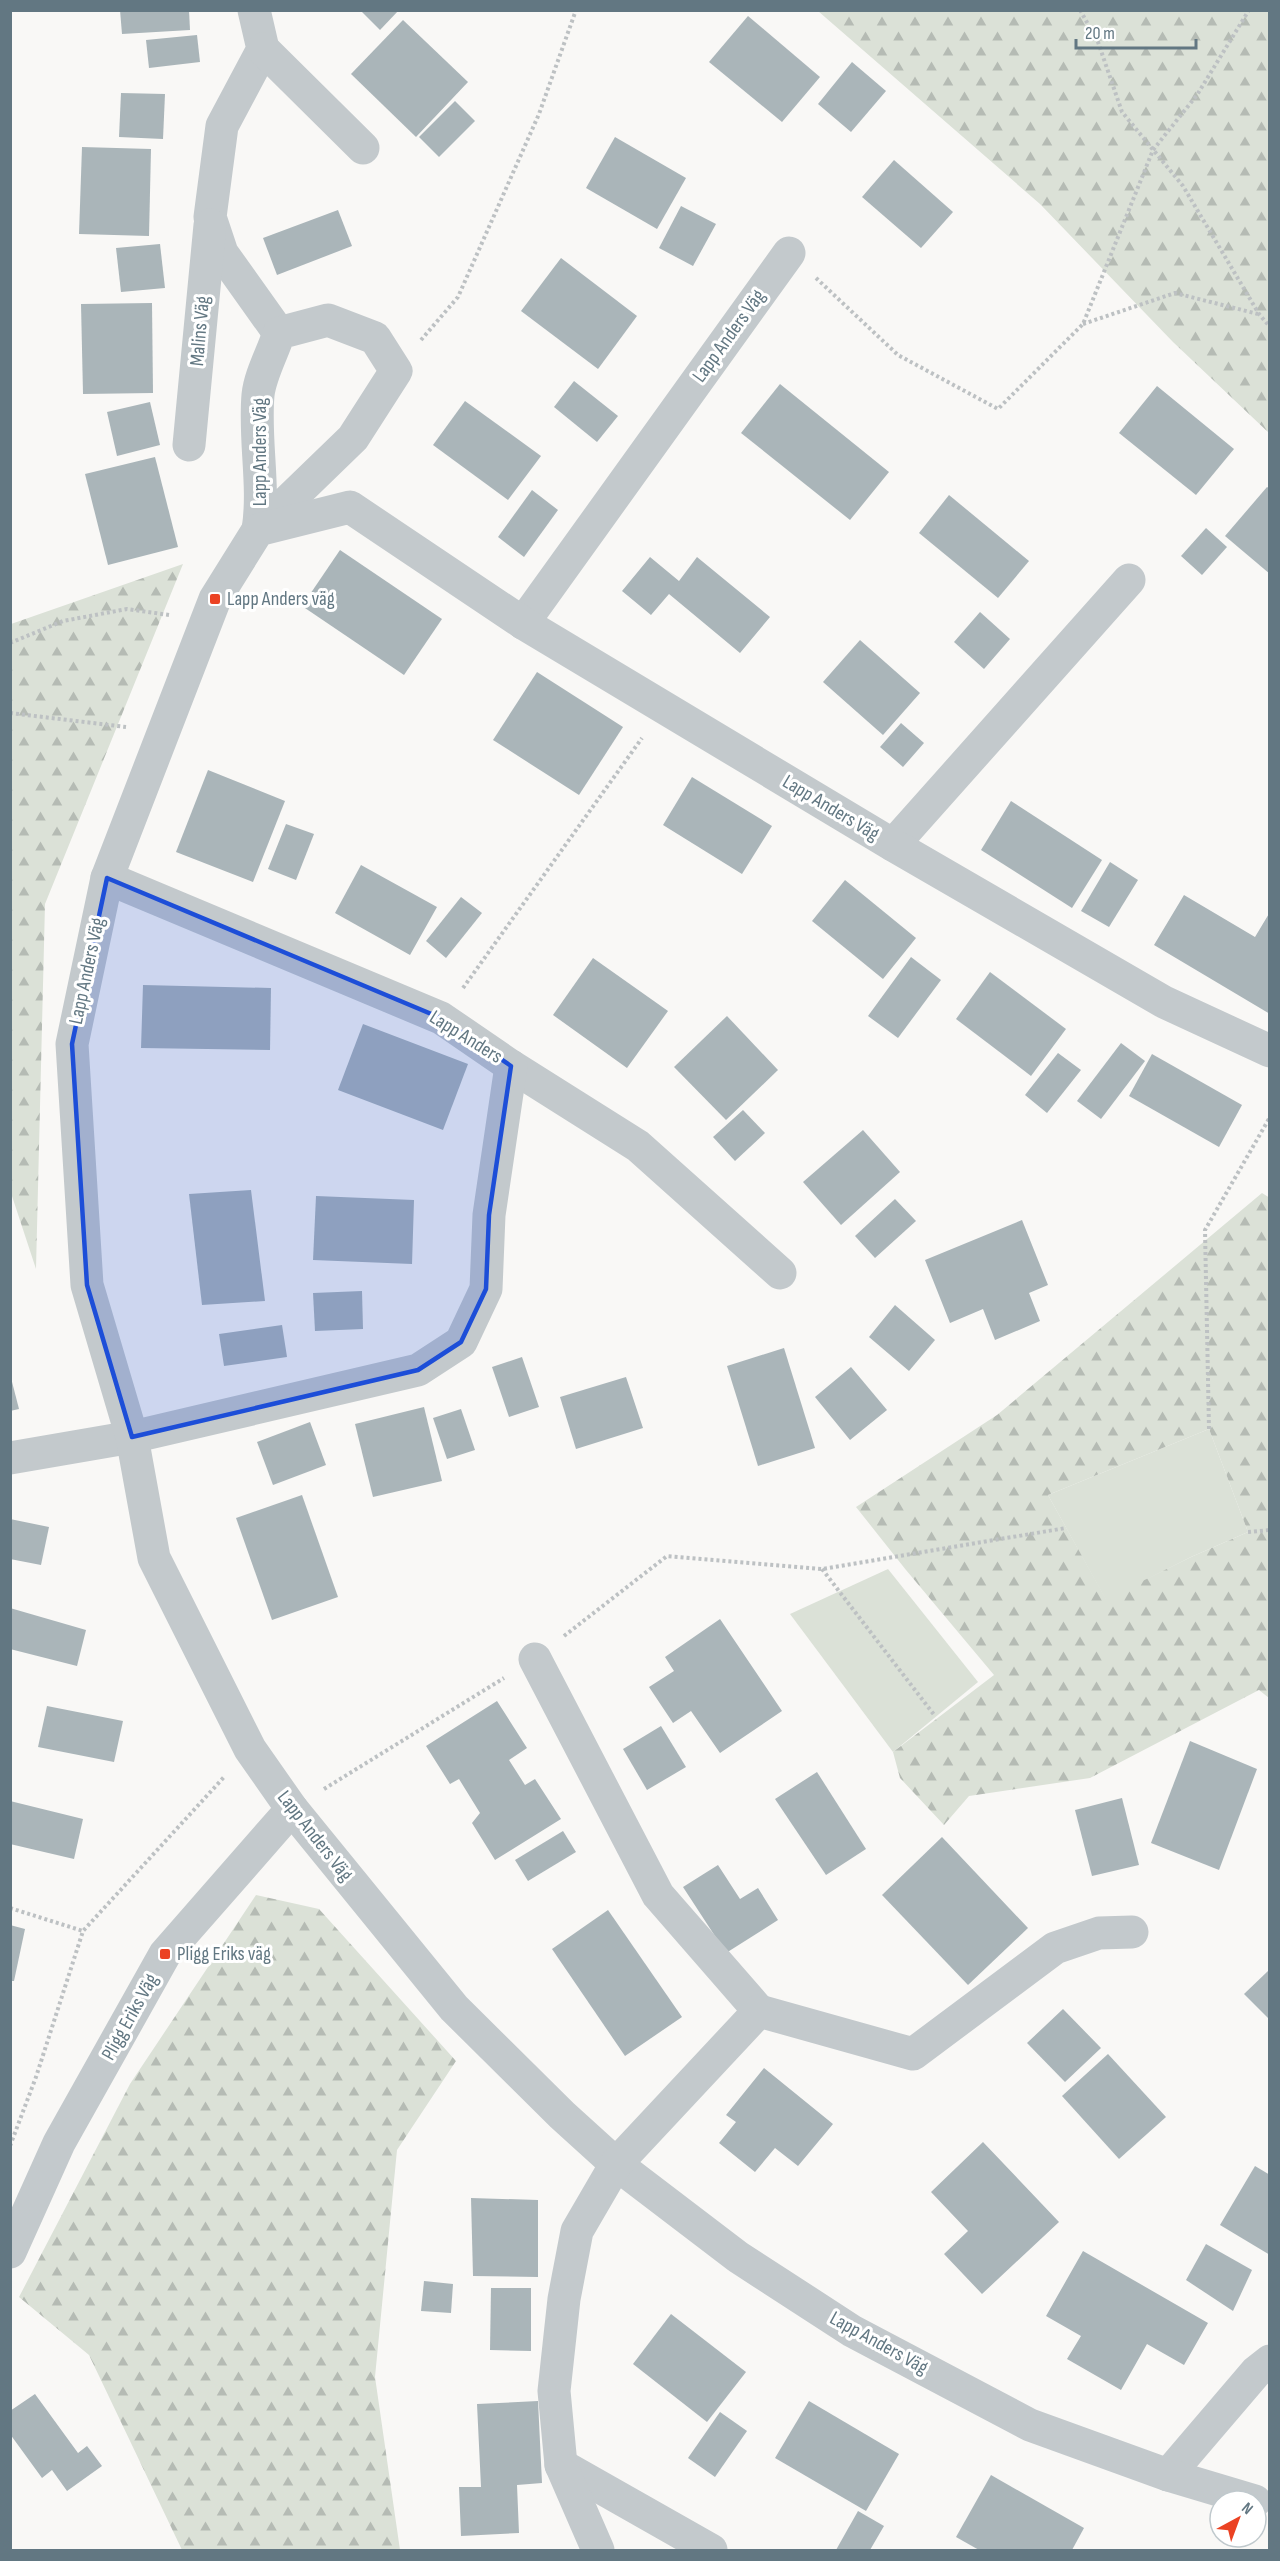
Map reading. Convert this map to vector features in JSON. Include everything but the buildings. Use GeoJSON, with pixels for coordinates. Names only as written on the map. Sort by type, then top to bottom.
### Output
{"type":"FeatureCollection","features":[{"type":"Feature","properties":{"kind":"street"},"geometry":{"type":"LineString","coordinates":[[254,10],[263,49],[363,148]]}},
{"type":"Feature","properties":{"kind":"street","name":"Malins Väg"},"geometry":{"type":"LineString","coordinates":[[189,445],[210,217],[222,126],[263,49]]}},
{"type":"Feature","properties":{"kind":"street","name":"Malins Väg"},"geometry":{"type":"LineString","coordinates":[[210,217],[222,254],[279,333]]}},
{"type":"Feature","properties":{"kind":"street","name":"Lapp Anders Väg"},"geometry":{"type":"LineString","coordinates":[[523,623],[789,253]]}},
{"type":"Feature","properties":{"kind":"street"},"geometry":{"type":"LineString","coordinates":[[279,333],[328,320],[375,338],[396,370]]}},
{"type":"Feature","properties":{"kind":"street","name":"Lapp Anders Väg"},"geometry":{"type":"LineString","coordinates":[[258,530],[262,508],[258,467],[258,393],[279,333]]}},
{"type":"Feature","properties":{"kind":"street","name":"Lapp Anders Väg"},"geometry":{"type":"LineString","coordinates":[[396,370],[353,438],[258,530],[215,599],[107,878],[72,1044],[87,1285],[132,1437],[154,1558],[250,1749],[292,1809],[454,2008],[562,2115],[616,2164],[738,2257],[852,2331],[1030,2425],[1168,2475],[1215,2489]]}},
{"type":"Feature","properties":{"kind":"street","name":"Lapp Anders Väg"},"geometry":{"type":"LineString","coordinates":[[258,530],[350,507],[523,623],[892,845],[1164,1002],[1269,1051]]}},
{"type":"Feature","properties":{"kind":"street","name":"Lapp Anders Väg"},"geometry":{"type":"LineString","coordinates":[[892,845],[1129,580]]}},
{"type":"Feature","properties":{"kind":"street","name":"Lapp Anders"},"geometry":{"type":"LineString","coordinates":[[107,878],[441,1018],[511,1066],[638,1146],[780,1273]]}},
{"type":"Feature","properties":{"kind":"street"},"geometry":{"type":"LineString","coordinates":[[10,1458],[132,1437],[418,1370],[461,1342],[486,1288],[489,1215],[511,1066]]}},
{"type":"Feature","properties":{"kind":"street"},"geometry":{"type":"LineString","coordinates":[[535,1659],[658,1895],[759,2012],[913,2054],[1055,1948],[1099,1933],[1132,1932]]}},
{"type":"Feature","properties":{"kind":"street","name":"Pligg Eriks Väg"},"geometry":{"type":"LineString","coordinates":[[10,2252],[59,2144],[165,1954],[292,1809]]}},
{"type":"Feature","properties":{"kind":"street"},"geometry":{"type":"LineString","coordinates":[[598,2550],[561,2465],[554,2391],[564,2299],[577,2231],[616,2164],[759,2012]]}},
{"type":"Feature","properties":{"kind":"street"},"geometry":{"type":"LineString","coordinates":[[1168,2475],[1256,2372],[1269,2361]]}},
{"type":"Feature","properties":{"kind":"street"},"geometry":{"type":"LineString","coordinates":[[561,2465],[711,2550]]}},
{"type":"Feature","properties":{"kind":"path"},"geometry":{"type":"LineString","coordinates":[[396,370],[458,297],[539,114],[576,10]]}},
{"type":"Feature","properties":{"kind":"path"},"geometry":{"type":"LineString","coordinates":[[1080,10],[1098,42],[1122,112],[1183,186],[1269,327]]}},
{"type":"Feature","properties":{"kind":"path"},"geometry":{"type":"LineString","coordinates":[[789,253],[898,355],[998,409],[1083,324],[1154,150],[1197,95],[1249,10]]}},
{"type":"Feature","properties":{"kind":"path"},"geometry":{"type":"LineString","coordinates":[[1083,324],[1175,292],[1259,314]]}},
{"type":"Feature","properties":{"kind":"path"},"geometry":{"type":"LineString","coordinates":[[10,644],[63,621],[127,609],[206,620]]}},
{"type":"Feature","properties":{"kind":"path"},"geometry":{"type":"LineString","coordinates":[[441,1018],[663,709]]}},
{"type":"Feature","properties":{"kind":"path"},"geometry":{"type":"LineString","coordinates":[[10,713],[163,732]]}},
{"type":"Feature","properties":{"kind":"path"},"geometry":{"type":"LineString","coordinates":[[1209,1429],[1205,1230],[1269,1117]]}},
{"type":"Feature","properties":{"kind":"path"},"geometry":{"type":"LineString","coordinates":[[292,1809],[535,1659],[667,1556],[822,1569],[1066,1528]]}},
{"type":"Feature","properties":{"kind":"path"},"geometry":{"type":"LineString","coordinates":[[1248,1532],[1269,1530]]}},
{"type":"Feature","properties":{"kind":"path"},"geometry":{"type":"LineString","coordinates":[[822,1569],[935,1716]]}},
{"type":"Feature","properties":{"kind":"path"},"geometry":{"type":"LineString","coordinates":[[10,2146],[36,2077],[83,1931],[250,1749]]}},
{"type":"Feature","properties":{"kind":"path"},"geometry":{"type":"LineString","coordinates":[[10,1908],[83,1931]]}},
{"type":"Feature","properties":{"kind":"highlighted area"},"geometry":{"type":"Polygon","coordinates":[[[107,878],[441,1018],[511,1066],[489,1215],[486,1289],[461,1342],[418,1370],[132,1437],[87,1285],[72,1044],[107,878]]]}},
{"type":"Feature","properties":{"kind":"green space"},"geometry":{"type":"Polygon","coordinates":[[[818,11],[1269,11],[1269,433],[1173,342],[1040,204],[818,11]]]}},
{"type":"Feature","properties":{"kind":"green space"},"geometry":{"type":"Polygon","coordinates":[[[183,564],[45,904],[36,1269],[10,1190],[11,624],[183,564]]]}},
{"type":"Feature","properties":{"kind":"green space"},"geometry":{"type":"Polygon","coordinates":[[[1262,1193],[1270,1198],[1269,1698],[1259,1690],[1090,1778],[969,1796],[944,1825],[900,1778],[893,1752],[994,1675],[856,1507],[997,1415],[1262,1193]],[[1209,1429],[1048,1495],[1106,1599],[1248,1532],[1209,1429]]]}},
{"type":"Feature","properties":{"kind":"green space"},"geometry":{"type":"Polygon","coordinates":[[[1209,1429],[1248,1532],[1191,1557],[1106,1600],[1048,1495],[1209,1429]]]}},
{"type":"Feature","properties":{"kind":"green space"},"geometry":{"type":"Polygon","coordinates":[[[888,1569],[978,1682],[893,1752],[790,1614],[888,1569]]]}},
{"type":"Feature","properties":{"kind":"green space"},"geometry":{"type":"Polygon","coordinates":[[[256,1895],[319,1909],[456,2061],[397,2150],[375,2377],[400,2550],[182,2550],[89,2355],[19,2297],[130,2084],[256,1895]]]}},
{"type":"Feature","properties":{"kind":"place","name":"Lapp Anders väg"},"geometry":{"type":"Point","coordinates":[215,599]}},
{"type":"Feature","properties":{"kind":"place","name":"Pligg Eriks väg"},"geometry":{"type":"Point","coordinates":[165,1954]}}]}
